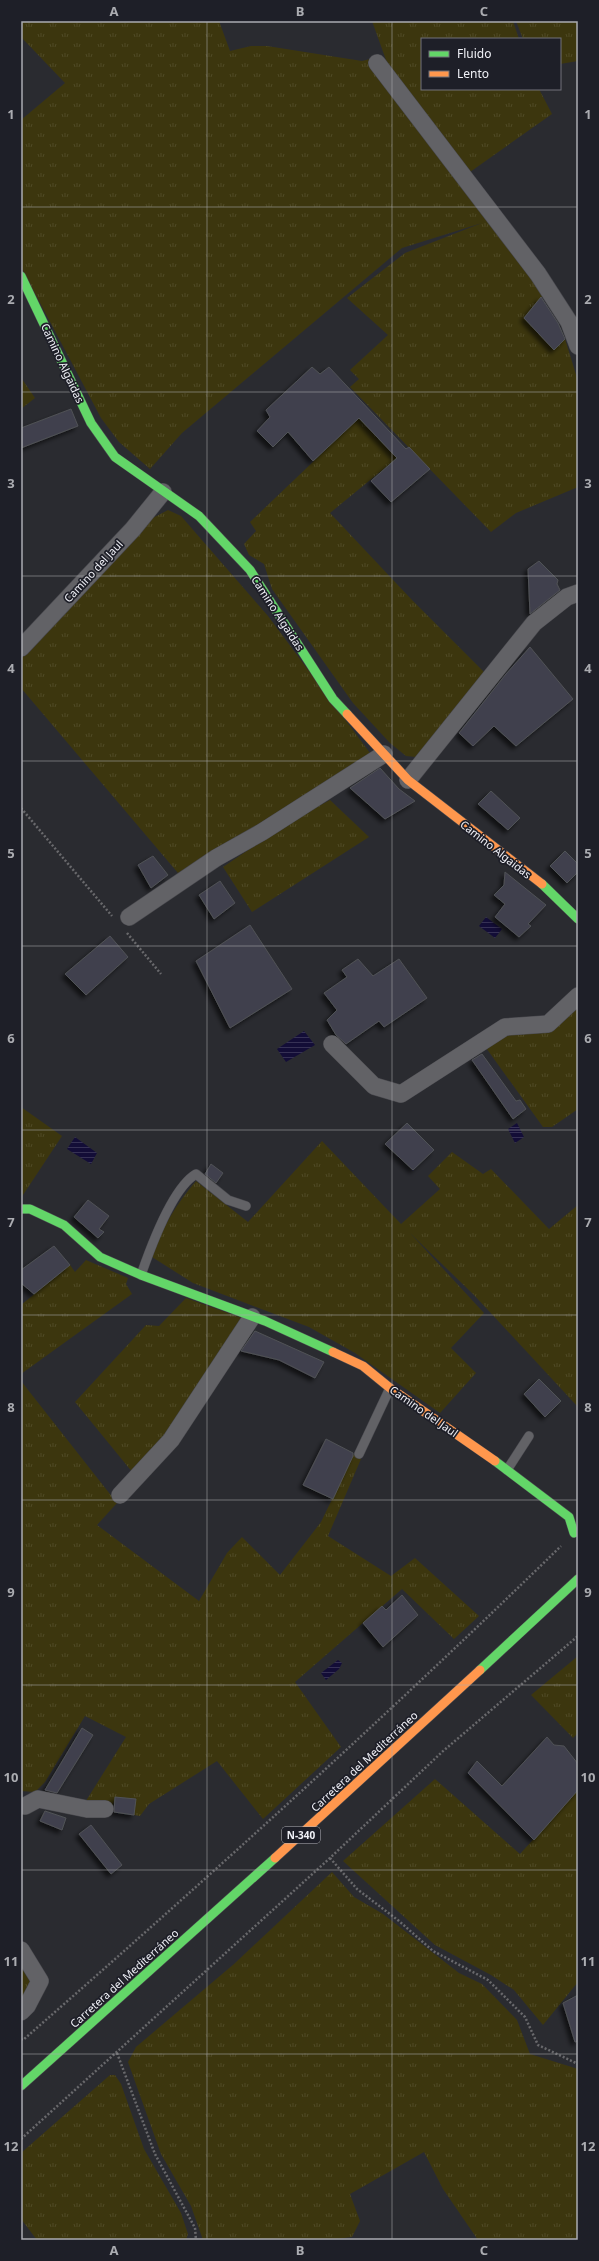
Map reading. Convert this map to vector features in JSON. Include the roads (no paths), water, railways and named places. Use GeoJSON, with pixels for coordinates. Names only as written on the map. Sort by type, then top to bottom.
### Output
{"type":"FeatureCollection","features":[{"type":"Feature","properties":{"kind":"main road","name":"Camino Algaidas"},"geometry":{"type":"LineString","coordinates":[[21,276],[33,298],[91,423],[115,456],[163,492],[199,516],[250,570],[299,643],[333,699],[408,780],[545,887],[578,919]]}},
{"type":"Feature","properties":{"kind":"main road","name":"Camino del Jaul"},"geometry":{"type":"LineString","coordinates":[[21,1209],[30,1209],[64,1225],[100,1257],[140,1275],[252,1316],[363,1366],[390,1388],[507,1470],[569,1517],[576,1532]]}},
{"type":"Feature","properties":{"kind":"main road","name":"Carretera del Mediterráneo"},"geometry":{"type":"LineString","coordinates":[[21,2086],[332,1807],[578,1579]]}},
{"type":"Feature","properties":{"kind":"street"},"geometry":{"type":"LineString","coordinates":[[377,63],[538,274],[569,322],[578,346]]}},
{"type":"Feature","properties":{"kind":"street","name":"Camino del Jaul"},"geometry":{"type":"LineString","coordinates":[[21,648],[133,529],[163,492]]}},
{"type":"Feature","properties":{"kind":"street"},"geometry":{"type":"LineString","coordinates":[[408,780],[534,624],[567,597],[578,593]]}},
{"type":"Feature","properties":{"kind":"street"},"geometry":{"type":"LineString","coordinates":[[124,923],[216,858],[262,832],[384,754]]}},
{"type":"Feature","properties":{"kind":"street"},"geometry":{"type":"LineString","coordinates":[[332,1044],[374,1086],[401,1094],[505,1027],[548,1024],[578,996]]}},
{"type":"Feature","properties":{"kind":"street"},"geometry":{"type":"LineString","coordinates":[[120,1495],[172,1440],[252,1316]]}},
{"type":"Feature","properties":{"kind":"street"},"geometry":{"type":"LineString","coordinates":[[22,1808],[38,1799],[87,1808],[105,1809]]}},
{"type":"Feature","properties":{"kind":"street"},"geometry":{"type":"LineString","coordinates":[[21,1950],[40,1981],[27,2006],[21,2012]]}},
{"type":"Feature","properties":{"kind":"lane"},"geometry":{"type":"LineString","coordinates":[[140,1275],[155,1237],[173,1202],[191,1177],[196,1174],[228,1200],[246,1206]]}},
{"type":"Feature","properties":{"kind":"lane"},"geometry":{"type":"LineString","coordinates":[[358,1454],[390,1388]]}},
{"type":"Feature","properties":{"kind":"lane"},"geometry":{"type":"LineString","coordinates":[[507,1470],[529,1436]]}}]}
